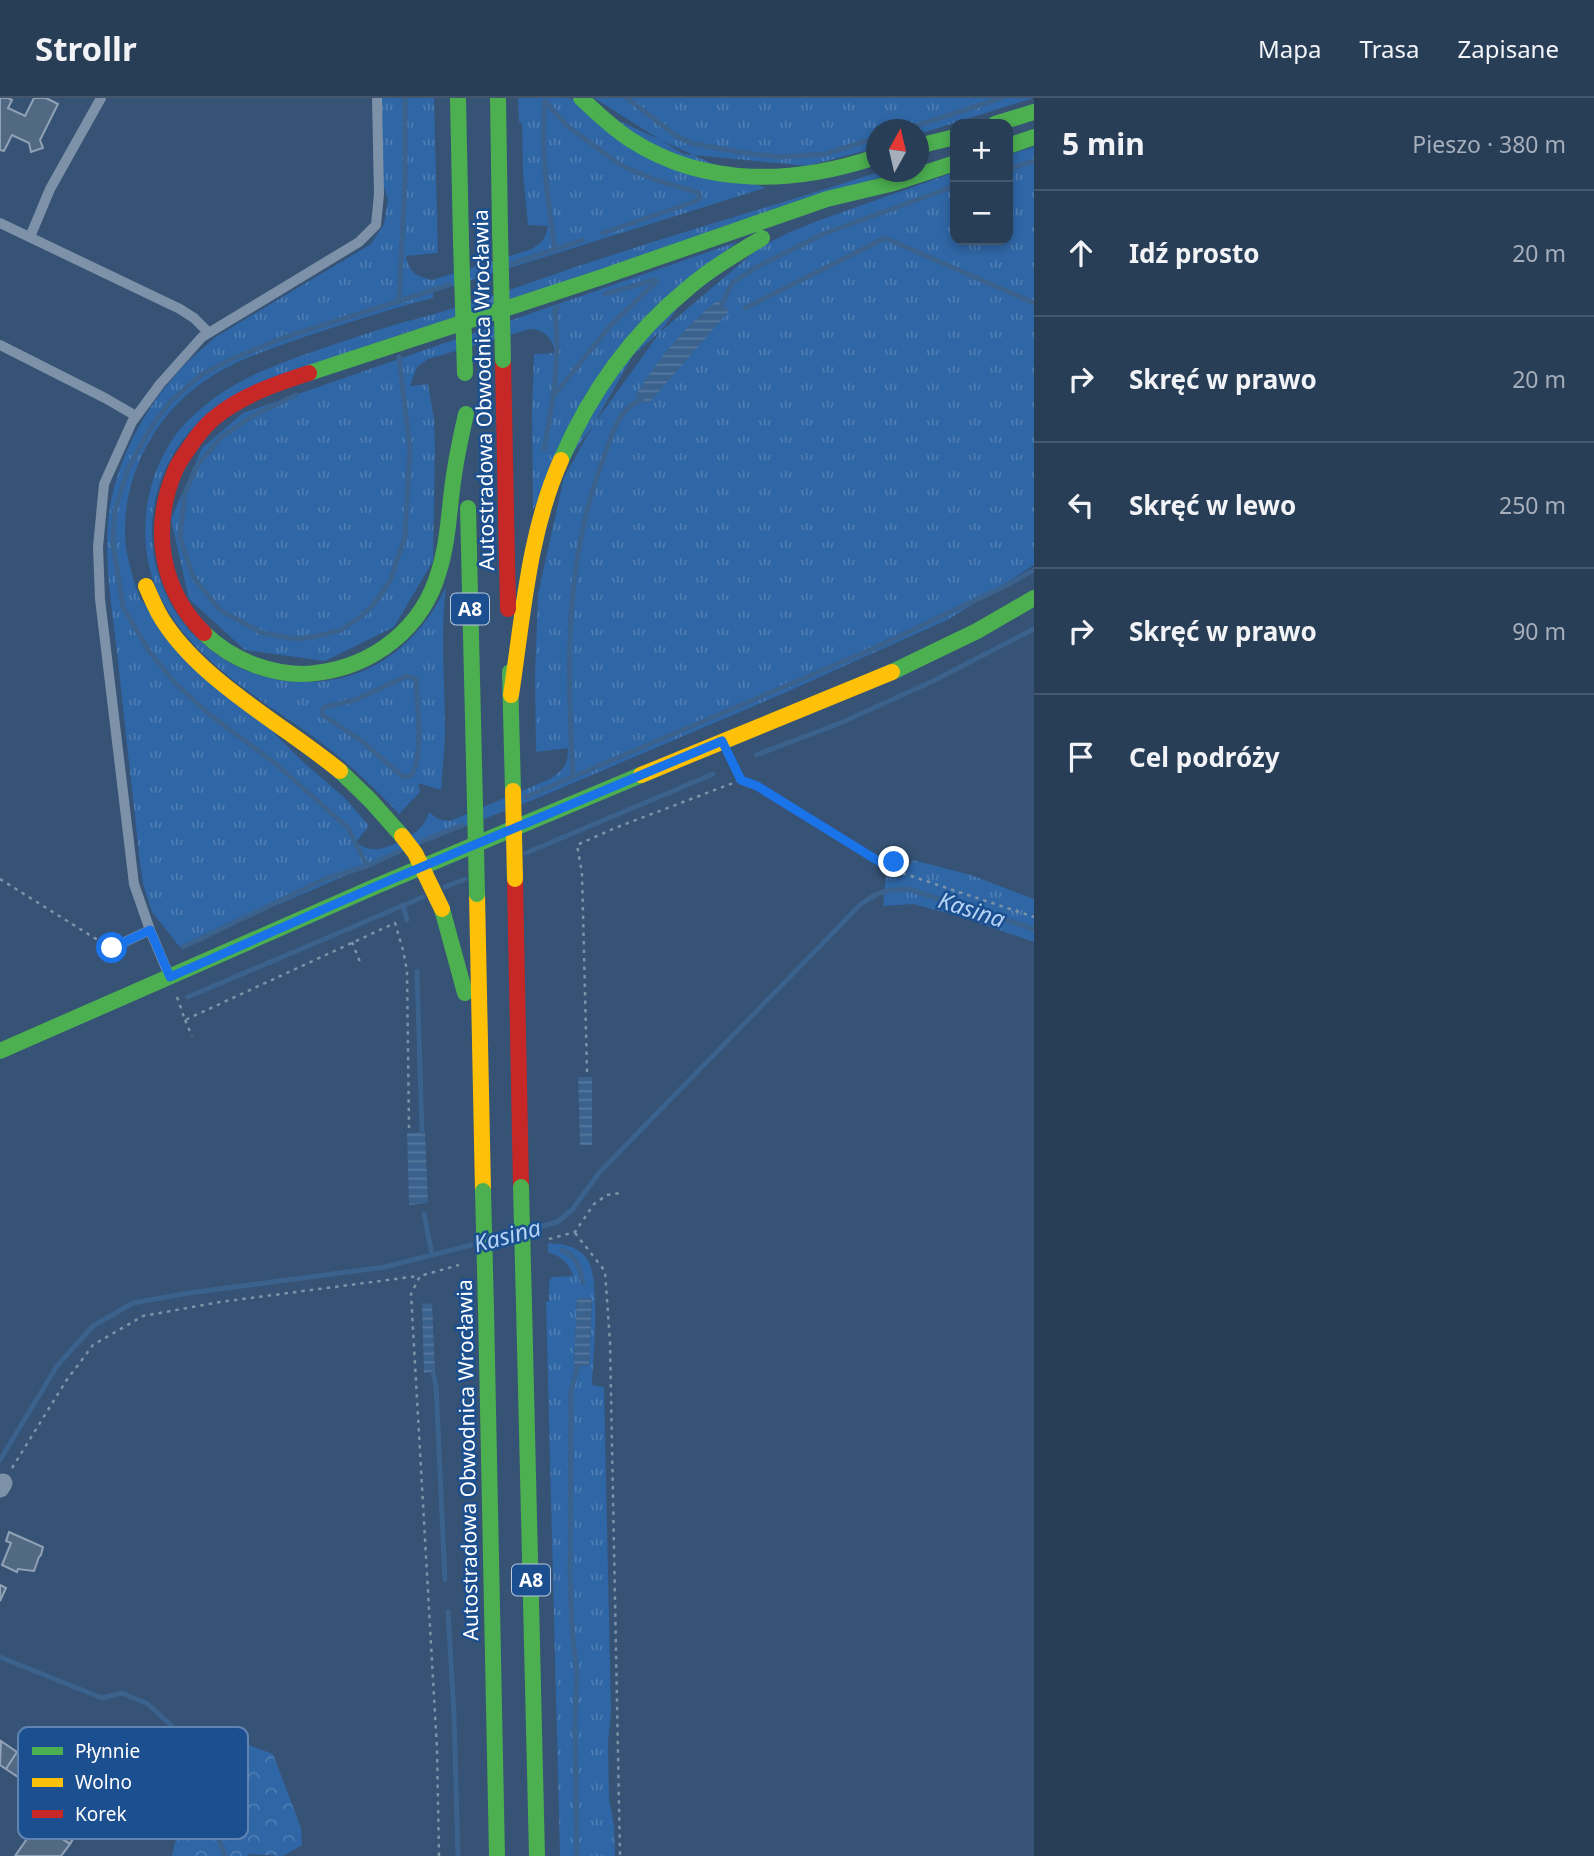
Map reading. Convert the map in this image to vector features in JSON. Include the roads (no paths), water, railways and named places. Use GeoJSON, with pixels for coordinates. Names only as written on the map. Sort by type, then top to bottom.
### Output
{"type":"FeatureCollection","features":[{"type":"Feature","properties":{"kind":"main road","name":"Autostradowa Obwodnica Wrocławia"},"geometry":{"type":"LineString","coordinates":[[458,98],[497,1856]]}},
{"type":"Feature","properties":{"kind":"main road","name":"Autostradowa Obwodnica Wrocławia"},"geometry":{"type":"LineString","coordinates":[[498,98],[537,1856]]}},
{"type":"Feature","properties":{"kind":"main road"},"geometry":{"type":"LineString","coordinates":[[581,98],[614,128],[641,146],[671,161],[722,175],[762,178],[804,175],[822,173],[866,160]]}},
{"type":"Feature","properties":{"kind":"main road"},"geometry":{"type":"LineString","coordinates":[[1010,119],[1034,111]]}},
{"type":"Feature","properties":{"kind":"main road"},"geometry":{"type":"LineString","coordinates":[[1013,144],[1034,137]]}},
{"type":"Feature","properties":{"kind":"main road"},"geometry":{"type":"LineString","coordinates":[[929,146],[950,139]]}},
{"type":"Feature","properties":{"kind":"main road"},"geometry":{"type":"LineString","coordinates":[[511,695],[541,517],[553,478],[570,437],[615,364],[666,306],[733,255],[761,239],[894,183],[950,165]]}},
{"type":"Feature","properties":{"kind":"main road"},"geometry":{"type":"LineString","coordinates":[[797,193],[866,171]]}},
{"type":"Feature","properties":{"kind":"main road"},"geometry":{"type":"LineString","coordinates":[[465,392],[443,560],[435,586],[424,607],[396,640],[363,661],[320,673],[298,674],[252,665],[205,637],[180,606],[165,571],[160,540],[161,512],[171,475],[186,449],[200,431],[220,413],[280,382],[602,277],[827,199],[894,183]]}},
{"type":"Feature","properties":{"kind":"main road"},"geometry":{"type":"LineString","coordinates":[[451,302],[514,281]]}},
{"type":"Feature","properties":{"kind":"main road"},"geometry":{"type":"LineString","coordinates":[[142,575],[153,606],[183,649],[208,673],[338,769],[369,796],[415,853],[442,909],[479,1050]]}},
{"type":"Feature","properties":{"kind":"main road"},"geometry":{"type":"LineString","coordinates":[[0,1051],[383,883],[882,677],[977,631],[1034,598]]}},
{"type":"Feature","properties":{"kind":"lane"},"geometry":{"type":"LineString","coordinates":[[30,237],[50,189],[101,98]]}},
{"type":"Feature","properties":{"kind":"lane"},"geometry":{"type":"LineString","coordinates":[[170,977],[134,884],[100,600],[98,547],[104,484],[136,416],[202,337],[359,242],[376,225],[379,194],[377,98]]}},
{"type":"Feature","properties":{"kind":"lane"},"geometry":{"type":"LineString","coordinates":[[0,223],[180,309],[209,333]]}},
{"type":"Feature","properties":{"kind":"lane"},"geometry":{"type":"LineString","coordinates":[[0,345],[136,416]]}},
{"type":"Feature","properties":{"kind":"lane"},"geometry":{"type":"LineString","coordinates":[[112,948],[150,930]]}},
{"type":"Feature","properties":{"kind":"waterway"},"geometry":{"type":"LineString","coordinates":[[399,302],[405,179],[405,98]]}},
{"type":"Feature","properties":{"kind":"waterway"},"geometry":{"type":"LineString","coordinates":[[627,98],[676,136],[691,143],[738,152],[779,157],[825,154],[866,141]]}},
{"type":"Feature","properties":{"kind":"waterway"},"geometry":{"type":"LineString","coordinates":[[929,122],[1001,98]]}},
{"type":"Feature","properties":{"kind":"waterway"},"geometry":{"type":"LineString","coordinates":[[555,249],[544,157],[545,101],[567,126],[622,166],[699,193],[700,198],[696,201],[603,233]]}},
{"type":"Feature","properties":{"kind":"waterway"},"geometry":{"type":"LineString","coordinates":[[1013,167],[1034,161]]}},
{"type":"Feature","properties":{"kind":"waterway"},"geometry":{"type":"LineString","coordinates":[[722,304],[732,283],[753,269],[823,234],[950,188]]}},
{"type":"Feature","properties":{"kind":"waterway"},"geometry":{"type":"LineString","coordinates":[[745,308],[885,238],[1034,303]]}},
{"type":"Feature","properties":{"kind":"waterway"},"geometry":{"type":"LineString","coordinates":[[511,264],[583,240]]}},
{"type":"Feature","properties":{"kind":"waterway"},"geometry":{"type":"LineString","coordinates":[[555,394],[610,326],[657,281],[605,294]]}},
{"type":"Feature","properties":{"kind":"waterway"},"geometry":{"type":"LineString","coordinates":[[367,866],[348,828],[276,764],[210,715],[175,683],[149,651],[123,607],[113,543],[115,510],[128,469],[149,430],[171,401],[201,375],[283,338],[449,285]]}},
{"type":"Feature","properties":{"kind":"waterway"},"geometry":{"type":"LineString","coordinates":[[544,449],[555,379],[555,309],[558,308]]}},
{"type":"Feature","properties":{"kind":"waterway"},"geometry":{"type":"LineString","coordinates":[[296,395],[254,415],[221,437],[197,466],[185,493],[180,537],[193,577],[220,610],[262,633],[297,639],[341,630],[373,605],[390,581],[405,536],[410,448],[399,357]]}},
{"type":"Feature","properties":{"kind":"waterway"},"geometry":{"type":"LineString","coordinates":[[573,777],[569,658],[574,580],[580,541],[589,503],[614,430],[625,411],[642,399]]}},
{"type":"Feature","properties":{"kind":"waterway"},"geometry":{"type":"LineString","coordinates":[[526,797],[877,647],[1034,570]]}},
{"type":"Feature","properties":{"kind":"waterway"},"geometry":{"type":"LineString","coordinates":[[756,755],[838,724],[931,682],[1034,629]]}},
{"type":"Feature","properties":{"kind":"waterway"},"geometry":{"type":"LineString","coordinates":[[407,676],[416,679],[419,743],[411,776],[403,777],[363,742],[323,715],[322,711],[325,707],[355,700],[407,676]]}},
{"type":"Feature","properties":{"kind":"waterway"},"geometry":{"type":"LineString","coordinates":[[526,853],[713,774]]}},
{"type":"Feature","properties":{"kind":"waterway"},"geometry":{"type":"LineString","coordinates":[[423,841],[462,825]]}},
{"type":"Feature","properties":{"kind":"waterway"},"geometry":{"type":"LineString","coordinates":[[183,947],[325,879],[367,866],[398,852]]}},
{"type":"Feature","properties":{"kind":"waterway"},"geometry":{"type":"LineString","coordinates":[[445,887],[465,879]]}},
{"type":"Feature","properties":{"kind":"waterway","name":"Kasina"},"geometry":{"type":"LineString","coordinates":[[535,1228],[557,1222],[572,1210],[599,1173],[861,904],[883,892],[908,889],[1034,929]]}},
{"type":"Feature","properties":{"kind":"waterway"},"geometry":{"type":"LineString","coordinates":[[188,997],[423,897]]}},
{"type":"Feature","properties":{"kind":"waterway"},"geometry":{"type":"LineString","coordinates":[[403,905],[407,920]]}},
{"type":"Feature","properties":{"kind":"waterway"},"geometry":{"type":"LineString","coordinates":[[417,971],[422,1132]]}},
{"type":"Feature","properties":{"kind":"waterway"},"geometry":{"type":"LineString","coordinates":[[424,1214],[432,1255]]}},
{"type":"Feature","properties":{"kind":"waterway","name":"Kasina"},"geometry":{"type":"LineString","coordinates":[[0,1460],[57,1366],[93,1326],[133,1303],[385,1267],[471,1245]]}},
{"type":"Feature","properties":{"kind":"waterway"},"geometry":{"type":"LineString","coordinates":[[562,1250],[577,1263],[583,1283]]}},
{"type":"Feature","properties":{"kind":"waterway"},"geometry":{"type":"LineString","coordinates":[[577,1856],[577,1674],[570,1578],[571,1390],[578,1366]]}},
{"type":"Feature","properties":{"kind":"waterway"},"geometry":{"type":"LineString","coordinates":[[433,1373],[436,1385],[445,1580]]}},
{"type":"Feature","properties":{"kind":"waterway"},"geometry":{"type":"LineString","coordinates":[[448,1612],[458,1856]]}},
{"type":"Feature","properties":{"kind":"waterway"},"geometry":{"type":"LineString","coordinates":[[0,1657],[102,1698],[122,1693],[148,1704],[172,1727]]}},
{"type":"Feature","properties":{"kind":"waterway"},"geometry":{"type":"LineString","coordinates":[[219,1839],[225,1856]]}}]}
